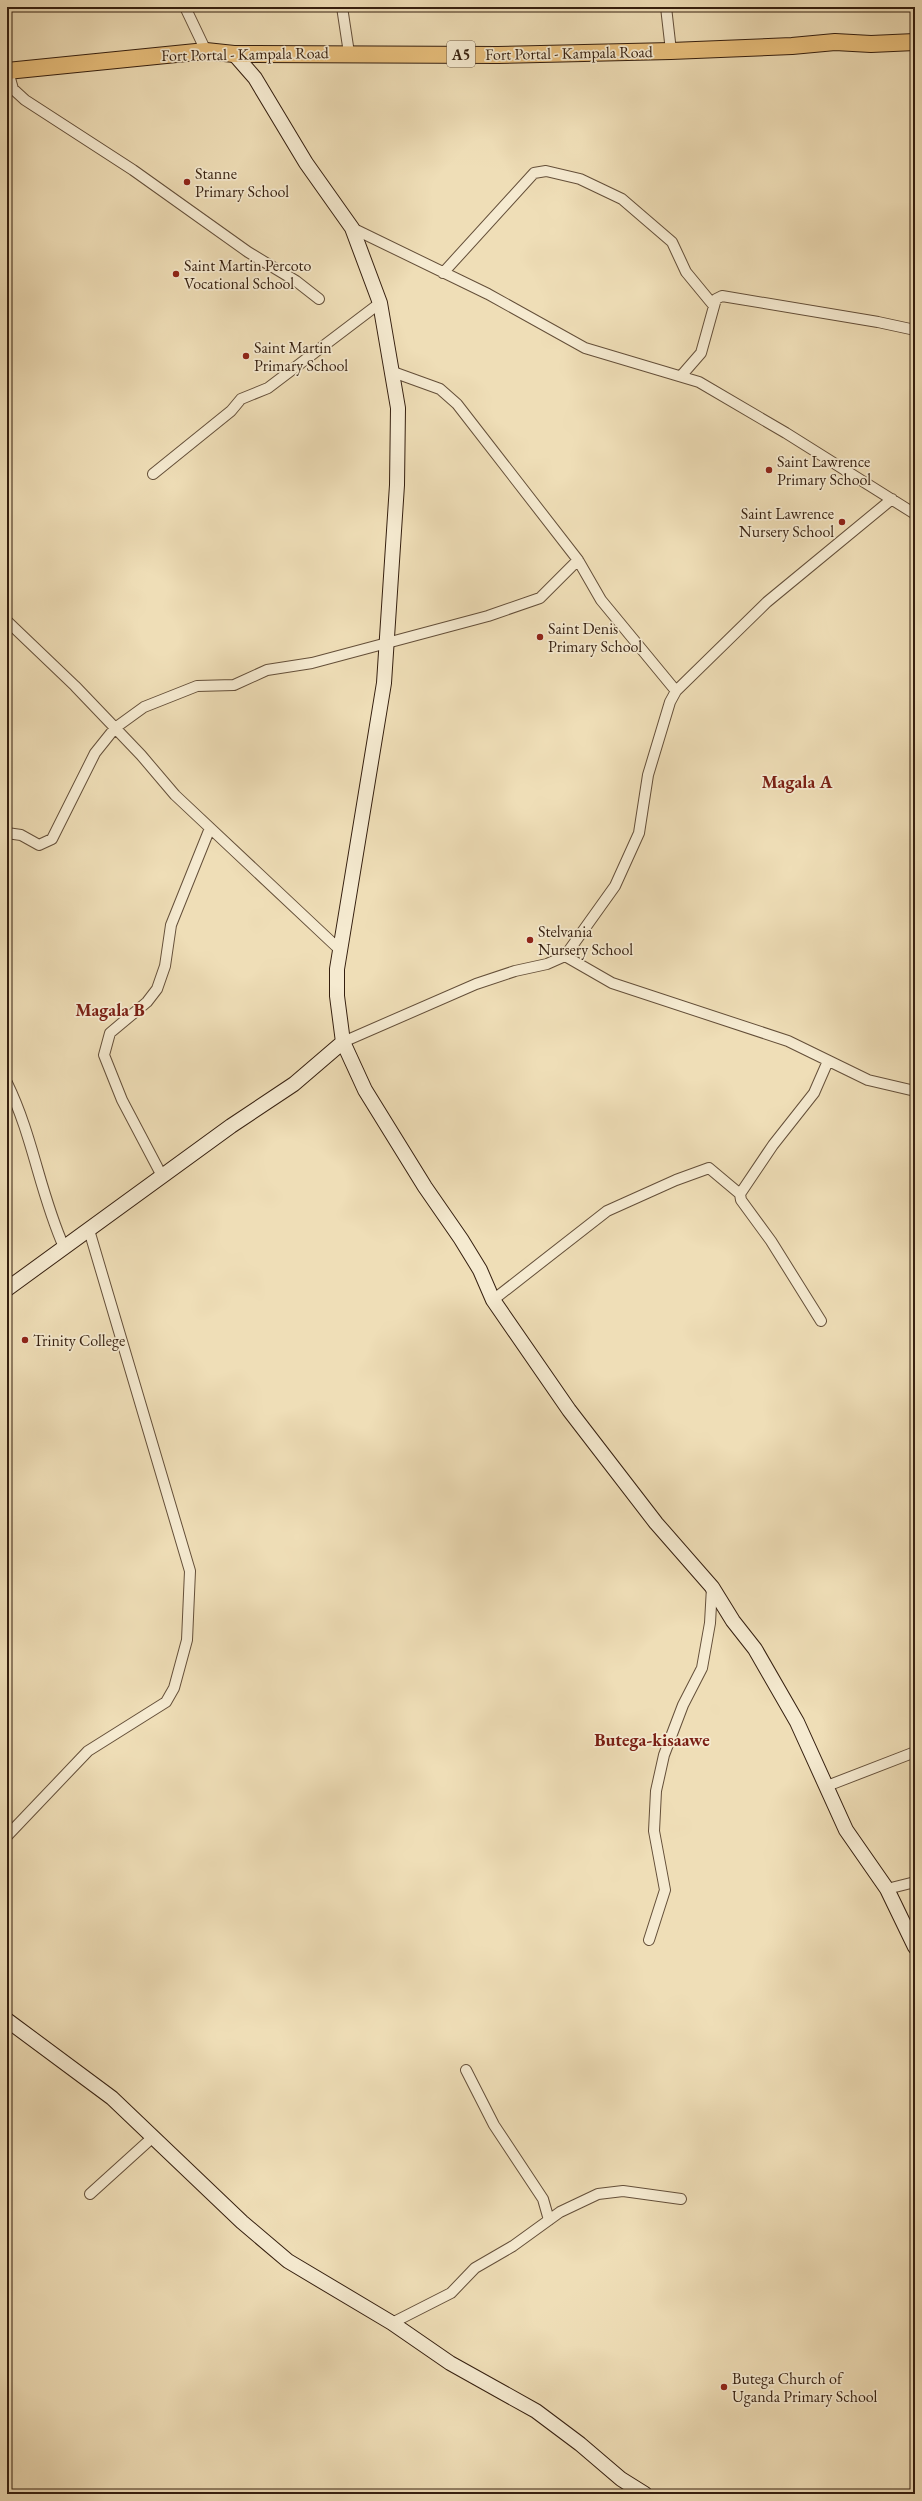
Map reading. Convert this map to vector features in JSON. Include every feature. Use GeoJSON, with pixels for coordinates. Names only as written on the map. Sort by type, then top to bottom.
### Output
{"type":"FeatureCollection","features":[{"type":"Feature","properties":{"kind":"main road","name":"Fort Portal - Kampala Road"},"geometry":{"type":"LineString","coordinates":[[8,71],[206,51],[234,54],[349,53],[498,55],[671,51],[792,46],[835,42],[871,44],[915,42]]}},
{"type":"Feature","properties":{"kind":"street"},"geometry":{"type":"LineString","coordinates":[[185,7],[206,51]]}},
{"type":"Feature","properties":{"kind":"street"},"geometry":{"type":"LineString","coordinates":[[342,7],[349,53]]}},
{"type":"Feature","properties":{"kind":"street"},"geometry":{"type":"LineString","coordinates":[[666,7],[671,51]]}},
{"type":"Feature","properties":{"kind":"street"},"geometry":{"type":"LineString","coordinates":[[234,54],[255,78],[306,164],[352,228],[380,303],[398,408],[394,555],[388,606],[388,642],[384,683],[337,969],[337,996],[343,1042],[365,1090],[480,1270],[493,1300],[574,1416],[656,1522],[712,1587],[773,1679],[797,1722],[846,1830],[887,1889],[915,1947]]}},
{"type":"Feature","properties":{"kind":"street"},"geometry":{"type":"LineString","coordinates":[[8,71],[13,89],[25,100],[133,170],[248,252],[296,281],[319,299]]}},
{"type":"Feature","properties":{"kind":"street"},"geometry":{"type":"LineString","coordinates":[[443,273],[534,173],[546,171],[580,179],[622,199],[672,242],[686,272],[714,306]]}},
{"type":"Feature","properties":{"kind":"street"},"geometry":{"type":"LineString","coordinates":[[352,228],[488,294],[585,348],[681,376],[727,398],[915,514]]}},
{"type":"Feature","properties":{"kind":"street"},"geometry":{"type":"LineString","coordinates":[[681,376],[701,353],[716,299],[728,296],[878,322],[915,330]]}},
{"type":"Feature","properties":{"kind":"street"},"geometry":{"type":"LineString","coordinates":[[153,474],[231,412],[237,402],[268,388],[380,303]]}},
{"type":"Feature","properties":{"kind":"street"},"geometry":{"type":"LineString","coordinates":[[393,372],[440,389],[458,404],[578,560],[601,600],[676,691]]}},
{"type":"Feature","properties":{"kind":"street"},"geometry":{"type":"LineString","coordinates":[[7,1289],[162,1176],[294,1084],[343,1042],[476,984],[515,971],[547,964],[565,956],[615,886],[626,865],[639,833],[648,775],[670,702],[676,691],[767,602],[892,499]]}},
{"type":"Feature","properties":{"kind":"street"},"geometry":{"type":"LineString","coordinates":[[7,833],[21,835],[39,845],[52,839],[78,783],[95,753],[115,728],[144,707],[189,688],[201,685],[215,687],[234,685],[267,670],[312,663],[488,616],[540,598],[578,560]]}},
{"type":"Feature","properties":{"kind":"street"},"geometry":{"type":"LineString","coordinates":[[7,621],[52,662],[115,728],[175,795],[340,950]]}},
{"type":"Feature","properties":{"kind":"street"},"geometry":{"type":"LineString","coordinates":[[162,1176],[122,1100],[104,1054],[110,1033],[147,1002],[157,989],[165,966],[171,925],[210,828]]}},
{"type":"Feature","properties":{"kind":"street"},"geometry":{"type":"LineString","coordinates":[[565,956],[612,983],[764,1032],[868,1080],[915,1091]]}},
{"type":"Feature","properties":{"kind":"street"},"geometry":{"type":"LineString","coordinates":[[740,1194],[773,1145],[814,1093],[828,1061]]}},
{"type":"Feature","properties":{"kind":"street"},"geometry":{"type":"LineString","coordinates":[[7,1083],[26,1127],[50,1217],[64,1247]]}},
{"type":"Feature","properties":{"kind":"street"},"geometry":{"type":"LineString","coordinates":[[493,1300],[607,1211],[676,1180],[709,1168],[740,1194],[742,1200],[771,1241],[821,1321]]}},
{"type":"Feature","properties":{"kind":"street"},"geometry":{"type":"LineString","coordinates":[[7,1836],[88,1751],[166,1702],[174,1688],[187,1640],[190,1570],[89,1230]]}},
{"type":"Feature","properties":{"kind":"street"},"geometry":{"type":"LineString","coordinates":[[649,1940],[665,1890],[654,1831],[656,1791],[664,1755],[684,1705],[702,1668],[710,1623],[712,1587]]}},
{"type":"Feature","properties":{"kind":"street"},"geometry":{"type":"LineString","coordinates":[[827,1786],[915,1752]]}},
{"type":"Feature","properties":{"kind":"street"},"geometry":{"type":"LineString","coordinates":[[887,1889],[915,1882]]}},
{"type":"Feature","properties":{"kind":"street"},"geometry":{"type":"LineString","coordinates":[[7,2020],[94,2083],[242,2222],[288,2261],[392,2323],[450,2363],[536,2411],[575,2440],[635,2493]]}},
{"type":"Feature","properties":{"kind":"street"},"geometry":{"type":"LineString","coordinates":[[466,2070],[494,2124],[543,2199],[549,2220]]}},
{"type":"Feature","properties":{"kind":"street"},"geometry":{"type":"LineString","coordinates":[[90,2194],[153,2137]]}},
{"type":"Feature","properties":{"kind":"street"},"geometry":{"type":"LineString","coordinates":[[392,2323],[434,2303],[451,2293],[475,2268],[513,2246],[549,2220],[581,2201],[608,2191],[681,2200]]}},
{"type":"Feature","properties":{"kind":"place","name":"Stanne Primary School"},"geometry":{"type":"Point","coordinates":[187,182]}},
{"type":"Feature","properties":{"kind":"place","name":"Saint Martin Percoto Vocational School"},"geometry":{"type":"Point","coordinates":[176,274]}},
{"type":"Feature","properties":{"kind":"place","name":"Saint Martin Primary School"},"geometry":{"type":"Point","coordinates":[246,356]}},
{"type":"Feature","properties":{"kind":"place","name":"Saint Lawrence Primary School"},"geometry":{"type":"Point","coordinates":[769,470]}},
{"type":"Feature","properties":{"kind":"place","name":"Saint Lawrence Nursery School"},"geometry":{"type":"Point","coordinates":[842,522]}},
{"type":"Feature","properties":{"kind":"place","name":"Saint Denis Primary School"},"geometry":{"type":"Point","coordinates":[540,637]}},
{"type":"Feature","properties":{"kind":"place","name":"Stelvania Nursery School"},"geometry":{"type":"Point","coordinates":[530,940]}},
{"type":"Feature","properties":{"kind":"place","name":"Trinity College"},"geometry":{"type":"Point","coordinates":[25,1340]}},
{"type":"Feature","properties":{"kind":"place","name":"Butega Church of Uganda Primary School"},"geometry":{"type":"Point","coordinates":[724,2387]}},
{"type":"Feature","properties":{"kind":"district","name":"Magala A"},"geometry":{"type":"Point","coordinates":[797,781]}},
{"type":"Feature","properties":{"kind":"district","name":"Magala B"},"geometry":{"type":"Point","coordinates":[110,1009]}},
{"type":"Feature","properties":{"kind":"district","name":"Butega-kisaawe"},"geometry":{"type":"Point","coordinates":[652,1739]}}]}
